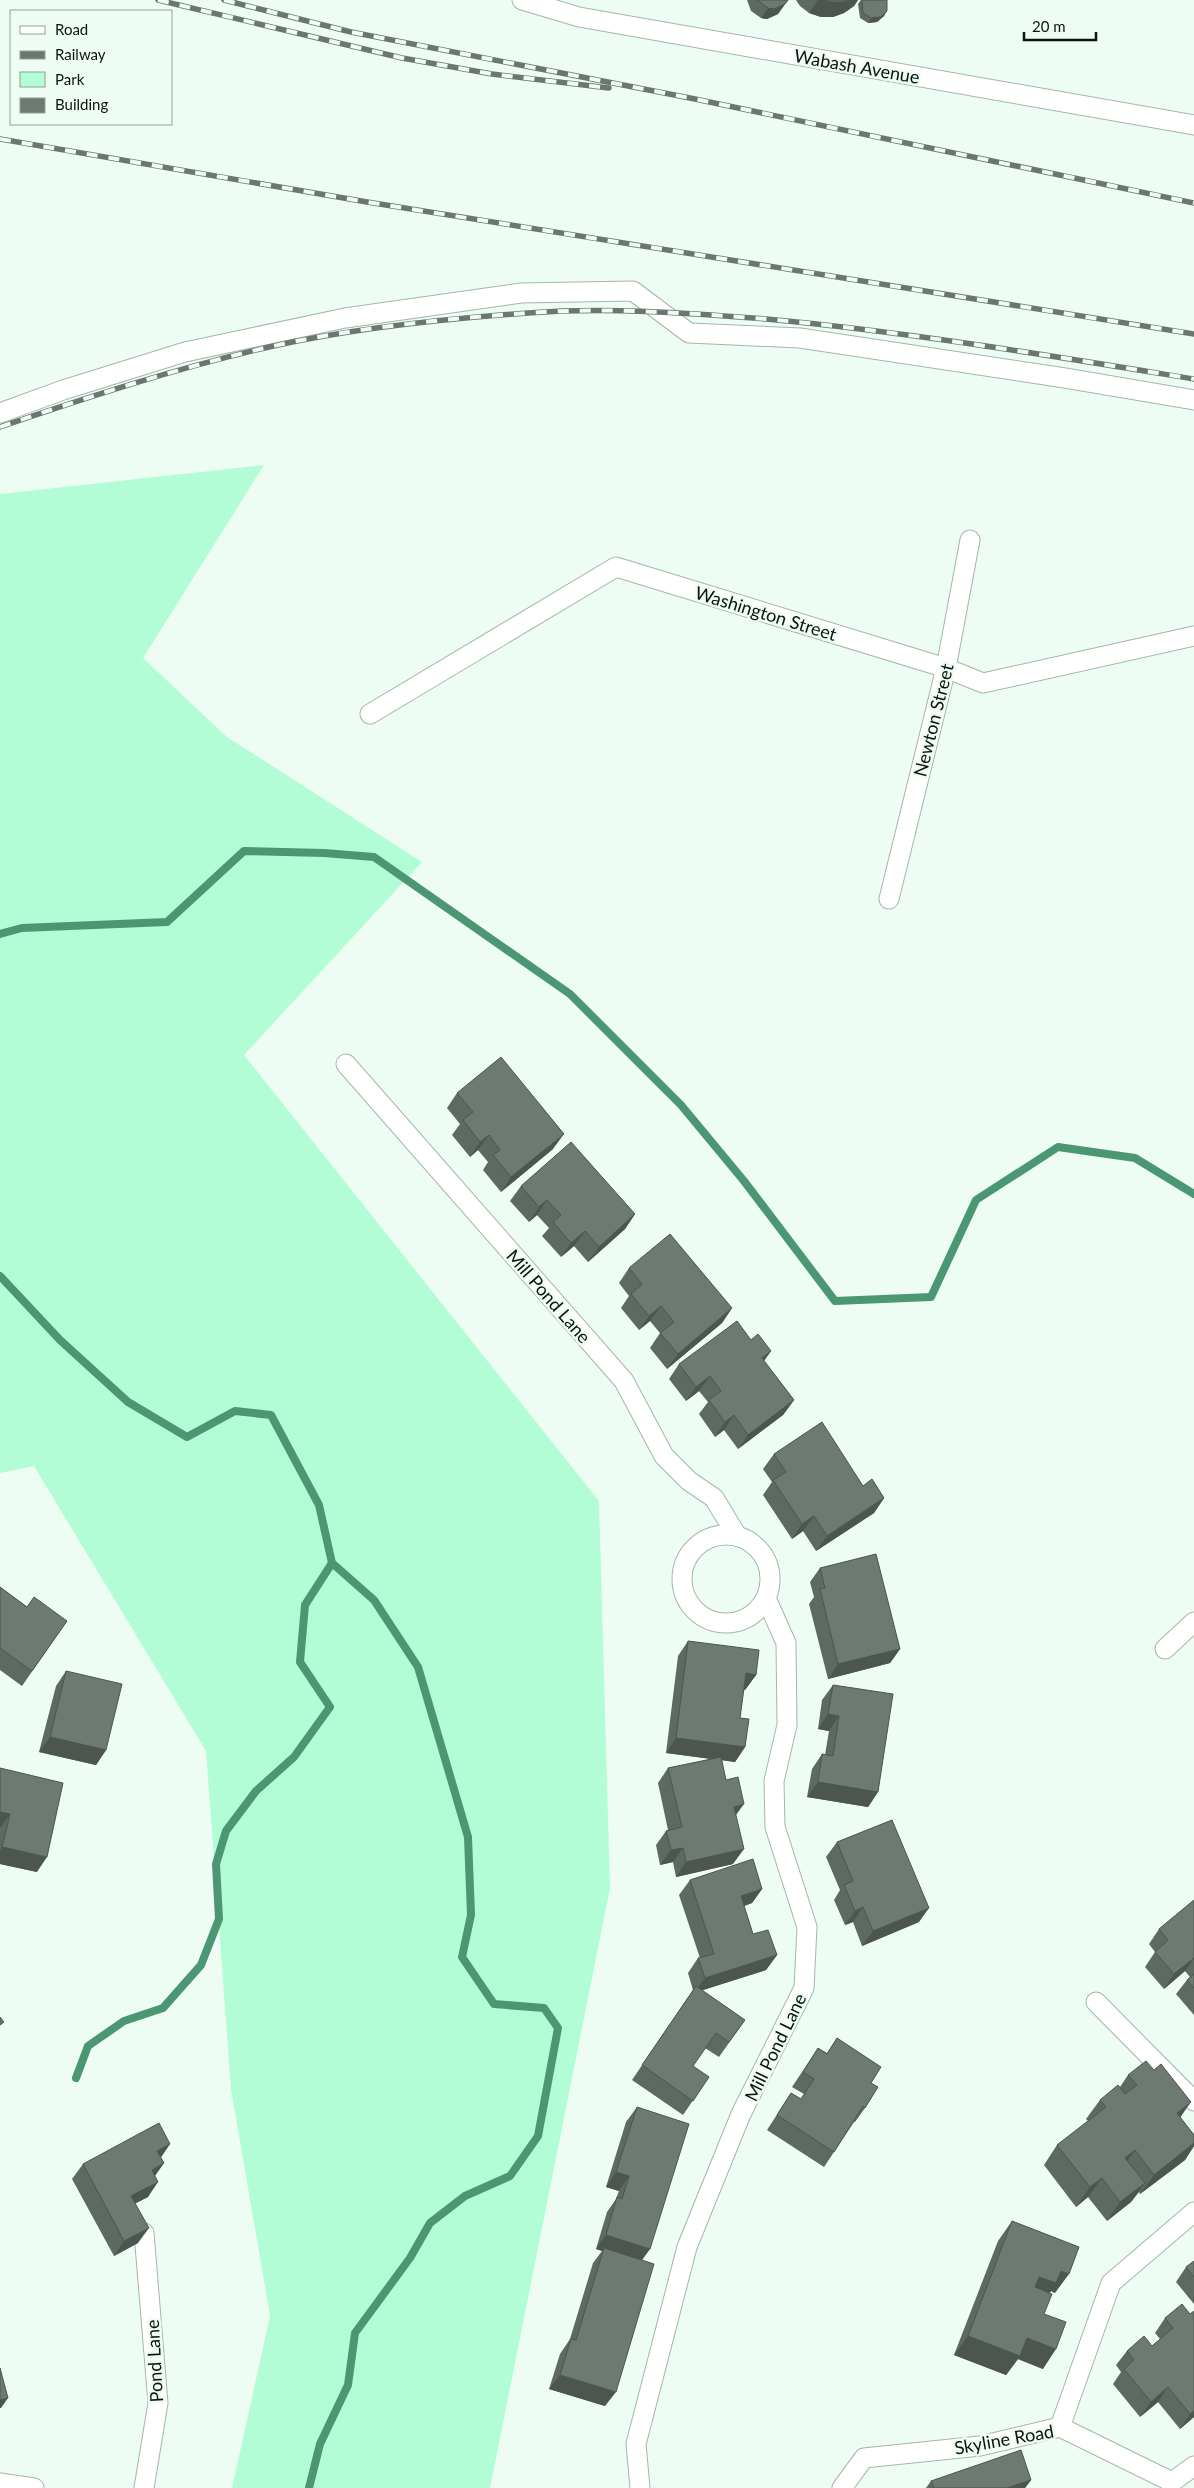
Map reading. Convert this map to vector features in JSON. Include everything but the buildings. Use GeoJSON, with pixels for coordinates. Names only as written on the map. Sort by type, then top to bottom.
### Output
{"type":"FeatureCollection","features":[{"type":"Feature","properties":{"kind":"street","name":"Wabash Avenue"},"geometry":{"type":"LineString","coordinates":[[522,0],[579,17],[1194,125]]}},
{"type":"Feature","properties":{"kind":"street"},"geometry":{"type":"LineString","coordinates":[[0,413],[63,390],[185,352],[345,318],[522,293],[634,292],[689,333],[800,338],[1065,378],[1194,400]]}},
{"type":"Feature","properties":{"kind":"street","name":"Newton Street"},"geometry":{"type":"LineString","coordinates":[[889,899],[946,668],[970,540]]}},
{"type":"Feature","properties":{"kind":"street","name":"Washington Street"},"geometry":{"type":"LineString","coordinates":[[370,714],[616,567],[946,668],[983,683],[1194,636]]}},
{"type":"Feature","properties":{"kind":"street","name":"Mill Pond Lane"},"geometry":{"type":"LineString","coordinates":[[346,1064],[624,1381],[664,1456],[689,1481],[714,1498],[736,1536],[749,1541],[758,1549],[766,1560],[770,1573],[770,1586],[766,1598],[786,1643],[787,1725],[774,1781],[774,1827],[807,1928],[804,1988],[741,2114],[687,2247],[636,2444],[640,2488]]}},
{"type":"Feature","properties":{"kind":"street"},"geometry":{"type":"LineString","coordinates":[[736,1536],[722,1535],[708,1539],[696,1546],[687,1557],[682,1570],[682,1585],[686,1598],[694,1610],[706,1619],[719,1623],[733,1623],[752,1614],[766,1598]]}},
{"type":"Feature","properties":{"kind":"street"},"geometry":{"type":"LineString","coordinates":[[1165,1649],[1194,1622]]}},
{"type":"Feature","properties":{"kind":"street"},"geometry":{"type":"LineString","coordinates":[[1096,2002],[1194,2101]]}},
{"type":"Feature","properties":{"kind":"street"},"geometry":{"type":"LineString","coordinates":[[1060,2427],[1111,2283],[1194,2212]]}},
{"type":"Feature","properties":{"kind":"street","name":"Pond Lane"},"geometry":{"type":"LineString","coordinates":[[144,2233],[158,2403],[144,2488]]}},
{"type":"Feature","properties":{"kind":"street","name":"Skyline Road"},"geometry":{"type":"LineString","coordinates":[[842,2488],[864,2458],[980,2446],[1060,2427],[1172,2482],[1194,2466]]}},
{"type":"Feature","properties":{"kind":"street"},"geometry":{"type":"LineString","coordinates":[[0,2483],[34,2488]]}},
{"type":"Feature","properties":{"kind":"green space"},"geometry":{"type":"Polygon","coordinates":[[[264,465],[143,658],[227,737],[422,862],[244,1055],[599,1501],[610,1888],[490,2488],[232,2488],[270,2316],[231,2089],[206,1751],[34,1466],[0,1473],[0,494],[264,465]]]}},
{"type":"Feature","properties":{"kind":"waterway"},"geometry":{"type":"LineString","coordinates":[[0,934],[22,928],[167,922],[244,851],[324,853],[374,857],[570,994],[681,1105],[744,1181],[835,1301],[931,1297],[976,1200],[1058,1147],[1135,1158],[1194,1194]]}},
{"type":"Feature","properties":{"kind":"waterway"},"geometry":{"type":"LineString","coordinates":[[0,1276],[60,1340],[128,1402],[187,1437],[235,1411],[271,1415],[319,1505],[332,1563],[374,1600],[418,1667],[468,1837],[471,1915],[462,1957],[494,2004],[544,2008],[558,2028],[538,2136],[510,2176],[465,2196],[430,2223],[410,2258],[355,2333],[348,2385],[320,2444],[309,2488]]}},
{"type":"Feature","properties":{"kind":"waterway"},"geometry":{"type":"LineString","coordinates":[[76,2078],[88,2046],[124,2021],[163,2008],[201,1965],[219,1919],[216,1864],[226,1831],[256,1791],[294,1757],[330,1707],[300,1662],[305,1605],[332,1563]]}},
{"type":"Feature","properties":{"kind":"railway"},"geometry":{"type":"LineString","coordinates":[[158,0],[402,58],[492,74],[609,88]]}},
{"type":"Feature","properties":{"kind":"railway"},"geometry":{"type":"LineString","coordinates":[[224,0],[351,32],[695,99],[1194,203]]}},
{"type":"Feature","properties":{"kind":"railway"},"geometry":{"type":"LineString","coordinates":[[0,139],[367,202],[1194,334]]}},
{"type":"Feature","properties":{"kind":"railway"},"geometry":{"type":"LineString","coordinates":[[0,427],[167,374],[235,355],[301,340],[365,329],[430,321],[558,311],[677,313],[820,324],[980,345],[1194,379]]}}]}
